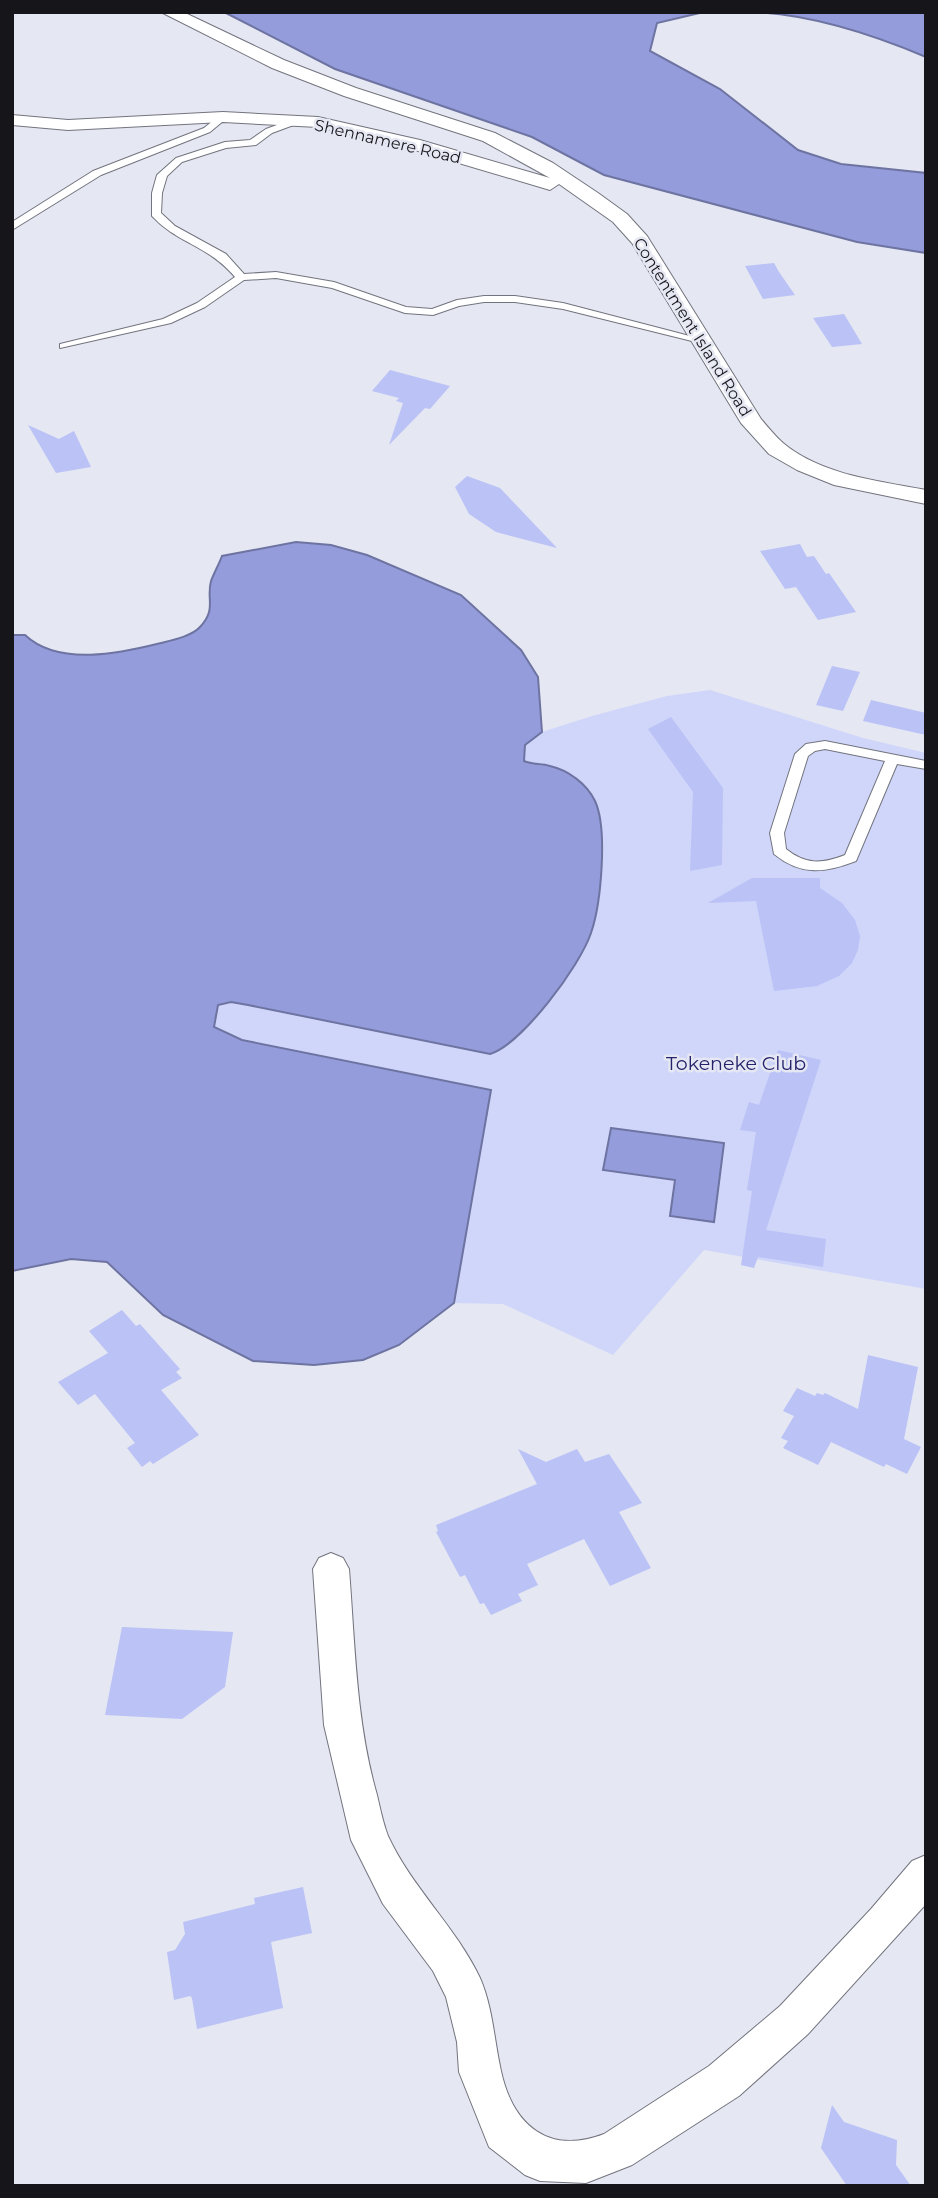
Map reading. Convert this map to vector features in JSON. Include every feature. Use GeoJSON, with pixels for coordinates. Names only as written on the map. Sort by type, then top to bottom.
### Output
{"type":"FeatureCollection","features":[{"type":"Feature","properties":{"kind":"street","name":"Contentment Island Road"},"geometry":{"type":"LineString","coordinates":[[169,12],[278,64],[350,92],[489,136],[546,167],[620,218],[640,240],[752,423],[777,449],[842,480],[926,497]]}},
{"type":"Feature","properties":{"kind":"street"},"geometry":{"type":"LineString","coordinates":[[318,122],[350,92]]}},
{"type":"Feature","properties":{"kind":"street","name":"Shennamere Road"},"geometry":{"type":"LineString","coordinates":[[12,120],[68,125],[223,117],[318,122],[413,144],[591,197]]}},
{"type":"Feature","properties":{"kind":"street"},"geometry":{"type":"LineString","coordinates":[[331,1569],[343,1725],[370,1840],[397,1890],[440,1946],[465,1992],[477,2042],[480,2072],[504,2132],[540,2160],[586,2162],[617,2150],[724,2081],[794,2020],[885,1923],[926,1874]]}},
{"type":"Feature","properties":{"kind":"lane"},"geometry":{"type":"LineString","coordinates":[[12,227],[97,173],[207,130],[223,117]]}},
{"type":"Feature","properties":{"kind":"lane"},"geometry":{"type":"LineString","coordinates":[[241,277],[223,257],[190,238],[169,230],[156,214],[157,193],[162,175],[179,160],[225,145],[253,143],[270,131],[296,121]]}},
{"type":"Feature","properties":{"kind":"lane"},"geometry":{"type":"LineString","coordinates":[[64,346],[167,321],[201,305],[241,277],[276,275],[334,285],[405,310],[433,312],[457,303],[484,299],[515,299],[563,306],[700,340]]}},
{"type":"Feature","properties":{"kind":"lane"},"geometry":{"type":"LineString","coordinates":[[893,758],[860,843],[851,858],[827,868],[810,869],[793,863],[779,851],[777,833],[802,754],[811,747],[825,745],[893,758],[926,765]]}},
{"type":"Feature","properties":{"kind":"green space","name":"Tokeneke Club"},"geometry":{"type":"Polygon","coordinates":[[[710,690],[863,738],[926,753],[926,1289],[704,1250],[613,1355],[503,1304],[454,1303],[491,1090],[242,1040],[214,1027],[218,1005],[231,1002],[490,1054],[505,1047],[520,1035],[548,1003],[591,935],[547,765],[524,761],[525,745],[542,732],[592,716],[667,696],[710,690]]]}},
{"type":"Feature","properties":{"kind":"water"},"geometry":{"type":"Polygon","coordinates":[[[224,12],[704,12],[657,23],[650,51],[720,89],[798,150],[841,164],[926,173],[926,253],[857,242],[604,175],[532,137],[335,69],[224,12]]]}},
{"type":"Feature","properties":{"kind":"water"},"geometry":{"type":"Polygon","coordinates":[[[752,12],[926,12],[926,57],[885,41],[818,21],[752,12]]]}},
{"type":"Feature","properties":{"kind":"water"},"geometry":{"type":"Polygon","coordinates":[[[296,542],[331,545],[367,555],[461,595],[521,650],[538,677],[542,732],[525,745],[524,761],[564,771],[587,789],[599,814],[602,847],[598,904],[585,947],[563,983],[533,1020],[518,1036],[490,1054],[248,1005],[231,1002],[218,1005],[214,1027],[242,1040],[491,1090],[454,1303],[399,1345],[363,1360],[314,1365],[253,1361],[163,1315],[107,1262],[71,1259],[12,1271],[12,635],[25,635],[39,645],[55,651],[91,655],[128,650],[182,637],[197,630],[208,615],[211,581],[222,556],[296,542]]]}},
{"type":"Feature","properties":{"kind":"water"},"geometry":{"type":"Polygon","coordinates":[[[611,1128],[724,1143],[714,1222],[670,1216],[675,1180],[603,1170],[611,1128]]]}},
{"type":"Feature","properties":{"kind":"building"},"geometry":{"type":"Polygon","coordinates":[[[774,263],[795,295],[763,299],[745,266],[774,263]]]}},
{"type":"Feature","properties":{"kind":"building"},"geometry":{"type":"Polygon","coordinates":[[[844,314],[862,344],[832,347],[813,318],[844,314]]]}},
{"type":"Feature","properties":{"kind":"building"},"geometry":{"type":"Polygon","coordinates":[[[390,370],[450,386],[430,409],[425,408],[389,445],[403,403],[396,401],[399,398],[372,391],[390,370]]]}},
{"type":"Feature","properties":{"kind":"building"},"geometry":{"type":"Polygon","coordinates":[[[28,425],[59,439],[74,431],[91,467],[56,473],[28,425]]]}},
{"type":"Feature","properties":{"kind":"building"},"geometry":{"type":"Polygon","coordinates":[[[467,476],[500,488],[557,548],[496,532],[469,514],[455,487],[467,476]]]}},
{"type":"Feature","properties":{"kind":"building"},"geometry":{"type":"Polygon","coordinates":[[[800,544],[807,557],[814,556],[826,574],[829,573],[856,612],[818,620],[796,587],[785,589],[760,551],[800,544]]]}},
{"type":"Feature","properties":{"kind":"building"},"geometry":{"type":"Polygon","coordinates":[[[832,666],[860,672],[843,711],[816,705],[832,666]]]}},
{"type":"Feature","properties":{"kind":"building"},"geometry":{"type":"Polygon","coordinates":[[[871,700],[926,713],[926,735],[863,721],[871,700]]]}},
{"type":"Feature","properties":{"kind":"building"},"geometry":{"type":"Polygon","coordinates":[[[671,717],[723,788],[722,865],[690,871],[693,792],[648,729],[671,717]]]}},
{"type":"Feature","properties":{"kind":"building"},"geometry":{"type":"Polygon","coordinates":[[[752,878],[820,878],[820,888],[842,903],[855,920],[860,936],[852,963],[839,976],[817,986],[774,991],[756,901],[708,903],[752,878]]]}},
{"type":"Feature","properties":{"kind":"building"},"geometry":{"type":"Polygon","coordinates":[[[778,1050],[821,1060],[766,1230],[826,1239],[823,1267],[758,1257],[754,1268],[741,1265],[752,1191],[747,1190],[756,1132],[740,1130],[749,1102],[759,1105],[778,1050]]]}},
{"type":"Feature","properties":{"kind":"building"},"geometry":{"type":"Polygon","coordinates":[[[122,1310],[136,1326],[140,1324],[180,1369],[176,1372],[182,1378],[161,1390],[199,1435],[153,1464],[150,1461],[142,1467],[127,1448],[135,1443],[95,1394],[78,1405],[58,1382],[108,1353],[89,1331],[122,1310]]]}},
{"type":"Feature","properties":{"kind":"building"},"geometry":{"type":"Polygon","coordinates":[[[868,1355],[918,1367],[904,1439],[921,1447],[907,1474],[886,1464],[884,1467],[831,1442],[818,1465],[783,1448],[788,1441],[781,1438],[794,1416],[783,1411],[797,1388],[815,1396],[817,1393],[825,1393],[858,1409],[868,1355]]]}},
{"type":"Feature","properties":{"kind":"building"},"geometry":{"type":"Polygon","coordinates":[[[518,1449],[546,1462],[577,1449],[585,1462],[609,1454],[642,1503],[619,1512],[651,1568],[610,1586],[584,1539],[527,1564],[538,1585],[518,1594],[522,1601],[491,1615],[484,1603],[480,1604],[465,1575],[460,1577],[436,1532],[436,1525],[537,1484],[518,1449]]]}},
{"type":"Feature","properties":{"kind":"building"},"geometry":{"type":"Polygon","coordinates":[[[122,1627],[233,1632],[225,1687],[182,1719],[105,1715],[122,1627]]]}},
{"type":"Feature","properties":{"kind":"building"},"geometry":{"type":"Polygon","coordinates":[[[303,1887],[312,1933],[271,1942],[283,2008],[197,2029],[192,1998],[190,1996],[174,2000],[167,1952],[175,1950],[185,1934],[183,1922],[255,1904],[254,1898],[303,1887]]]}},
{"type":"Feature","properties":{"kind":"building"},"geometry":{"type":"Polygon","coordinates":[[[832,2105],[844,2122],[897,2140],[896,2165],[911,2186],[847,2186],[821,2148],[832,2105]]]}}]}
